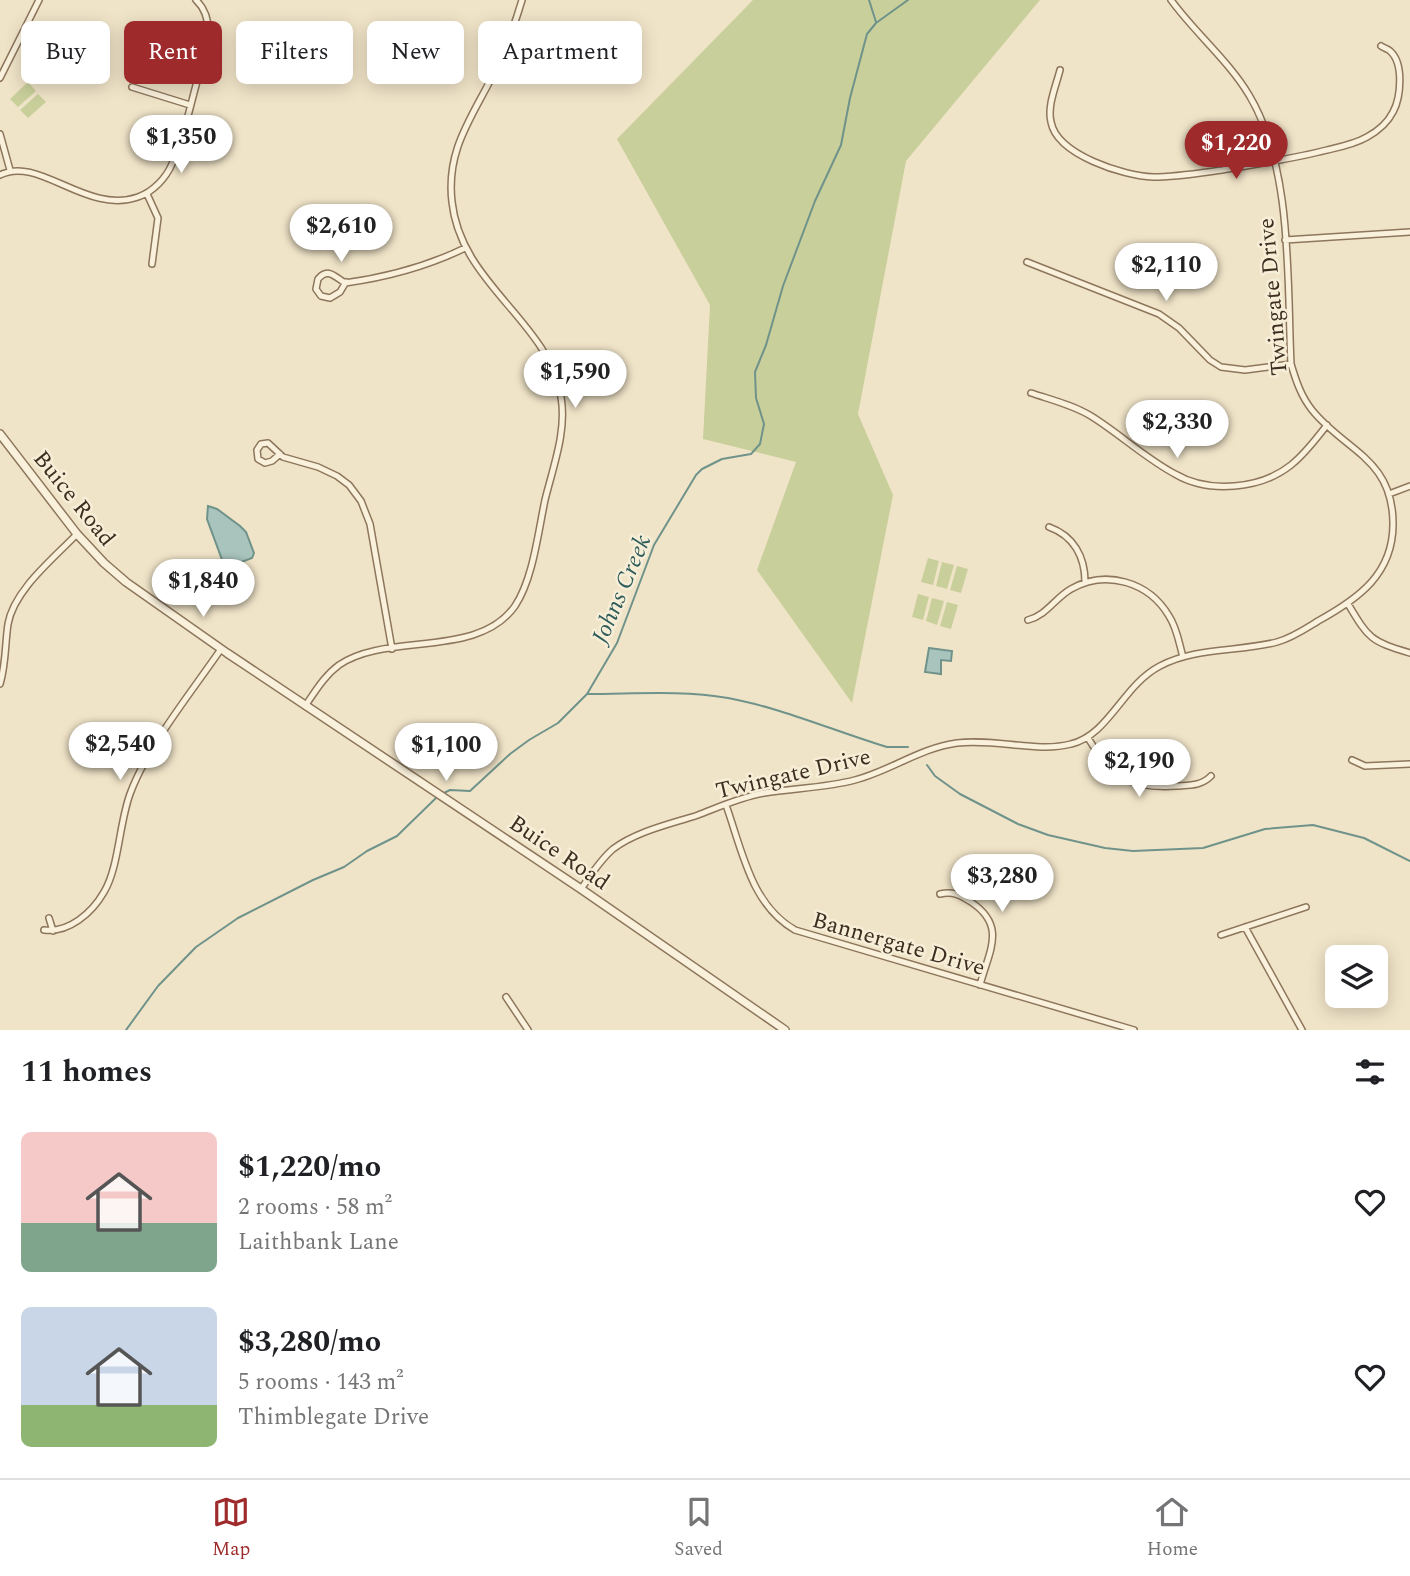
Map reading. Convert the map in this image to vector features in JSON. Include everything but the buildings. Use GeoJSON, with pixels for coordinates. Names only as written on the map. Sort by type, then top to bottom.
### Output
{"type":"FeatureCollection","features":[{"type":"Feature","properties":{"kind":"street"},"geometry":{"type":"LineString","coordinates":[[0,78],[39,0]]}},
{"type":"Feature","properties":{"kind":"street"},"geometry":{"type":"LineString","coordinates":[[0,175],[10,170],[39,175],[94,199],[108,201],[126,201],[147,194],[173,163],[209,39],[205,14],[196,0]]}},
{"type":"Feature","properties":{"kind":"street"},"geometry":{"type":"LineString","coordinates":[[305,706],[324,679],[340,664],[360,655],[478,633],[497,624],[513,609],[527,582],[561,434],[562,398],[551,363],[479,271],[465,248],[456,226],[451,180],[454,155],[465,125],[508,41],[522,0]]}},
{"type":"Feature","properties":{"kind":"street","name":"Twingate Drive"},"geometry":{"type":"LineString","coordinates":[[581,889],[602,859],[623,842],[762,793],[855,780],[876,774],[923,751],[955,743],[993,742],[1052,747],[1069,745],[1088,738],[1140,679],[1161,665],[1183,657],[1281,641],[1348,604],[1371,584],[1387,555],[1394,525],[1389,494],[1369,460],[1313,412],[1303,397],[1292,364],[1285,240],[1276,162],[1262,119],[1231,71],[1188,24],[1171,0]]}},
{"type":"Feature","properties":{"kind":"street"},"geometry":{"type":"LineString","coordinates":[[1060,70],[1050,108],[1051,123],[1056,135],[1063,142],[1083,157],[1122,170],[1152,177],[1188,175],[1276,162],[1356,143],[1376,132],[1396,106],[1399,72],[1390,50],[1381,46]]}},
{"type":"Feature","properties":{"kind":"street"},"geometry":{"type":"LineString","coordinates":[[132,87],[190,105]]}},
{"type":"Feature","properties":{"kind":"street"},"geometry":{"type":"LineString","coordinates":[[0,134],[10,170]]}},
{"type":"Feature","properties":{"kind":"street"},"geometry":{"type":"LineString","coordinates":[[147,194],[158,218],[152,264]]}},
{"type":"Feature","properties":{"kind":"street"},"geometry":{"type":"LineString","coordinates":[[1285,240],[1410,232]]}},
{"type":"Feature","properties":{"kind":"street"},"geometry":{"type":"LineString","coordinates":[[346,282],[340,292],[330,298],[321,296],[316,289],[318,279],[325,273],[331,273],[346,282],[407,272],[465,248]]}},
{"type":"Feature","properties":{"kind":"street"},"geometry":{"type":"LineString","coordinates":[[1027,262],[1159,314],[1179,328],[1210,360],[1221,367],[1245,369],[1292,364]]}},
{"type":"Feature","properties":{"kind":"street"},"geometry":{"type":"LineString","coordinates":[[1031,393],[1088,414],[1174,474],[1190,482],[1209,486],[1250,483],[1277,474],[1300,457],[1327,425]]}},
{"type":"Feature","properties":{"kind":"street","name":"Buice Road"},"geometry":{"type":"LineString","coordinates":[[0,434],[77,534],[126,582],[305,706],[581,889],[784,1030]]}},
{"type":"Feature","properties":{"kind":"street"},"geometry":{"type":"LineString","coordinates":[[280,454],[265,463],[256,453],[264,442],[272,445],[280,454],[331,472],[349,485],[362,501],[370,524],[392,649]]}},
{"type":"Feature","properties":{"kind":"street"},"geometry":{"type":"LineString","coordinates":[[1389,494],[1410,486]]}},
{"type":"Feature","properties":{"kind":"street"},"geometry":{"type":"LineString","coordinates":[[1049,527],[1066,535],[1076,546],[1083,563],[1085,582]]}},
{"type":"Feature","properties":{"kind":"street"},"geometry":{"type":"LineString","coordinates":[[0,684],[8,625],[17,599],[77,534]]}},
{"type":"Feature","properties":{"kind":"street"},"geometry":{"type":"LineString","coordinates":[[1028,620],[1040,616],[1065,592],[1085,582],[1119,580],[1135,585],[1162,605],[1171,618],[1183,657]]}},
{"type":"Feature","properties":{"kind":"street"},"geometry":{"type":"LineString","coordinates":[[1348,604],[1372,639],[1379,644],[1410,653]]}},
{"type":"Feature","properties":{"kind":"street"},"geometry":{"type":"LineString","coordinates":[[44,930],[53,931],[77,922],[104,893],[111,874],[124,810],[137,776],[221,649]]}},
{"type":"Feature","properties":{"kind":"street"},"geometry":{"type":"LineString","coordinates":[[1088,738],[1110,769],[1122,779],[1136,785],[1155,788],[1198,785],[1211,776]]}},
{"type":"Feature","properties":{"kind":"street"},"geometry":{"type":"LineString","coordinates":[[1352,760],[1365,766],[1410,764]]}},
{"type":"Feature","properties":{"kind":"street","name":"Bannergate Drive"},"geometry":{"type":"LineString","coordinates":[[726,805],[758,893],[768,909],[783,923],[806,935],[1134,1030]]}},
{"type":"Feature","properties":{"kind":"street"},"geometry":{"type":"LineString","coordinates":[[940,894],[959,894],[983,910],[991,921],[993,938],[980,985]]}},
{"type":"Feature","properties":{"kind":"street"},"geometry":{"type":"LineString","coordinates":[[1221,935],[1306,907]]}},
{"type":"Feature","properties":{"kind":"street"},"geometry":{"type":"LineString","coordinates":[[49,918],[53,931]]}},
{"type":"Feature","properties":{"kind":"street"},"geometry":{"type":"LineString","coordinates":[[1245,927],[1302,1030]]}},
{"type":"Feature","properties":{"kind":"street"},"geometry":{"type":"LineString","coordinates":[[506,997],[528,1030]]}},
{"type":"Feature","properties":{"kind":"green space"},"geometry":{"type":"Polygon","coordinates":[[[753,0],[1040,0],[906,161],[858,414],[893,495],[852,703],[757,570],[796,462],[703,439],[710,305],[617,139],[753,0]]]}},
{"type":"Feature","properties":{"kind":"green space"},"geometry":{"type":"Polygon","coordinates":[[[26,84],[30,84],[36,91],[18,107],[10,99],[26,84]]]}},
{"type":"Feature","properties":{"kind":"green space"},"geometry":{"type":"Polygon","coordinates":[[[38,94],[46,102],[28,118],[20,110],[38,94]]]}},
{"type":"Feature","properties":{"kind":"green space"},"geometry":{"type":"Polygon","coordinates":[[[928,558],[939,561],[933,585],[921,582],[928,558]]]}},
{"type":"Feature","properties":{"kind":"green space"},"geometry":{"type":"Polygon","coordinates":[[[942,562],[954,565],[947,589],[936,586],[942,562]]]}},
{"type":"Feature","properties":{"kind":"green space"},"geometry":{"type":"Polygon","coordinates":[[[957,566],[968,569],[961,593],[950,590],[957,566]]]}},
{"type":"Feature","properties":{"kind":"green space"},"geometry":{"type":"Polygon","coordinates":[[[918,594],[929,597],[923,620],[912,617],[918,594]]]}},
{"type":"Feature","properties":{"kind":"green space"},"geometry":{"type":"Polygon","coordinates":[[[932,598],[944,601],[937,625],[926,621],[932,598]]]}},
{"type":"Feature","properties":{"kind":"green space"},"geometry":{"type":"Polygon","coordinates":[[[947,602],[958,605],[951,629],[940,626],[947,602]]]}},
{"type":"Feature","properties":{"kind":"water"},"geometry":{"type":"Polygon","coordinates":[[[208,506],[217,509],[246,532],[254,553],[252,558],[231,566],[224,565],[207,519],[208,506]]]}},
{"type":"Feature","properties":{"kind":"water"},"geometry":{"type":"Polygon","coordinates":[[[929,648],[952,651],[951,661],[941,660],[941,674],[925,672],[929,648]]]}},
{"type":"Feature","properties":{"kind":"waterway"},"geometry":{"type":"LineString","coordinates":[[869,0],[876,22]]}},
{"type":"Feature","properties":{"kind":"waterway","name":"Johns Creek"},"geometry":{"type":"LineString","coordinates":[[444,793],[450,790],[470,791],[510,754],[558,723],[587,694],[617,643],[654,545],[696,475],[722,459],[751,454],[760,444],[764,424],[756,398],[755,372],[766,345],[783,286],[815,201],[841,145],[867,34],[876,23],[908,0]]}},
{"type":"Feature","properties":{"kind":"waterway"},"geometry":{"type":"LineString","coordinates":[[588,694],[675,693],[728,698],[788,714],[887,747],[908,747]]}},
{"type":"Feature","properties":{"kind":"waterway"},"geometry":{"type":"LineString","coordinates":[[927,765],[935,776],[960,794],[1018,824],[1048,835],[1105,848],[1133,851],[1203,848],[1265,829],[1313,825],[1364,838],[1410,861]]}},
{"type":"Feature","properties":{"kind":"waterway","name":"Johns Creek"},"geometry":{"type":"LineString","coordinates":[[126,1030],[158,986],[196,947],[238,918],[344,867],[367,851],[397,836],[436,798]]}}]}
